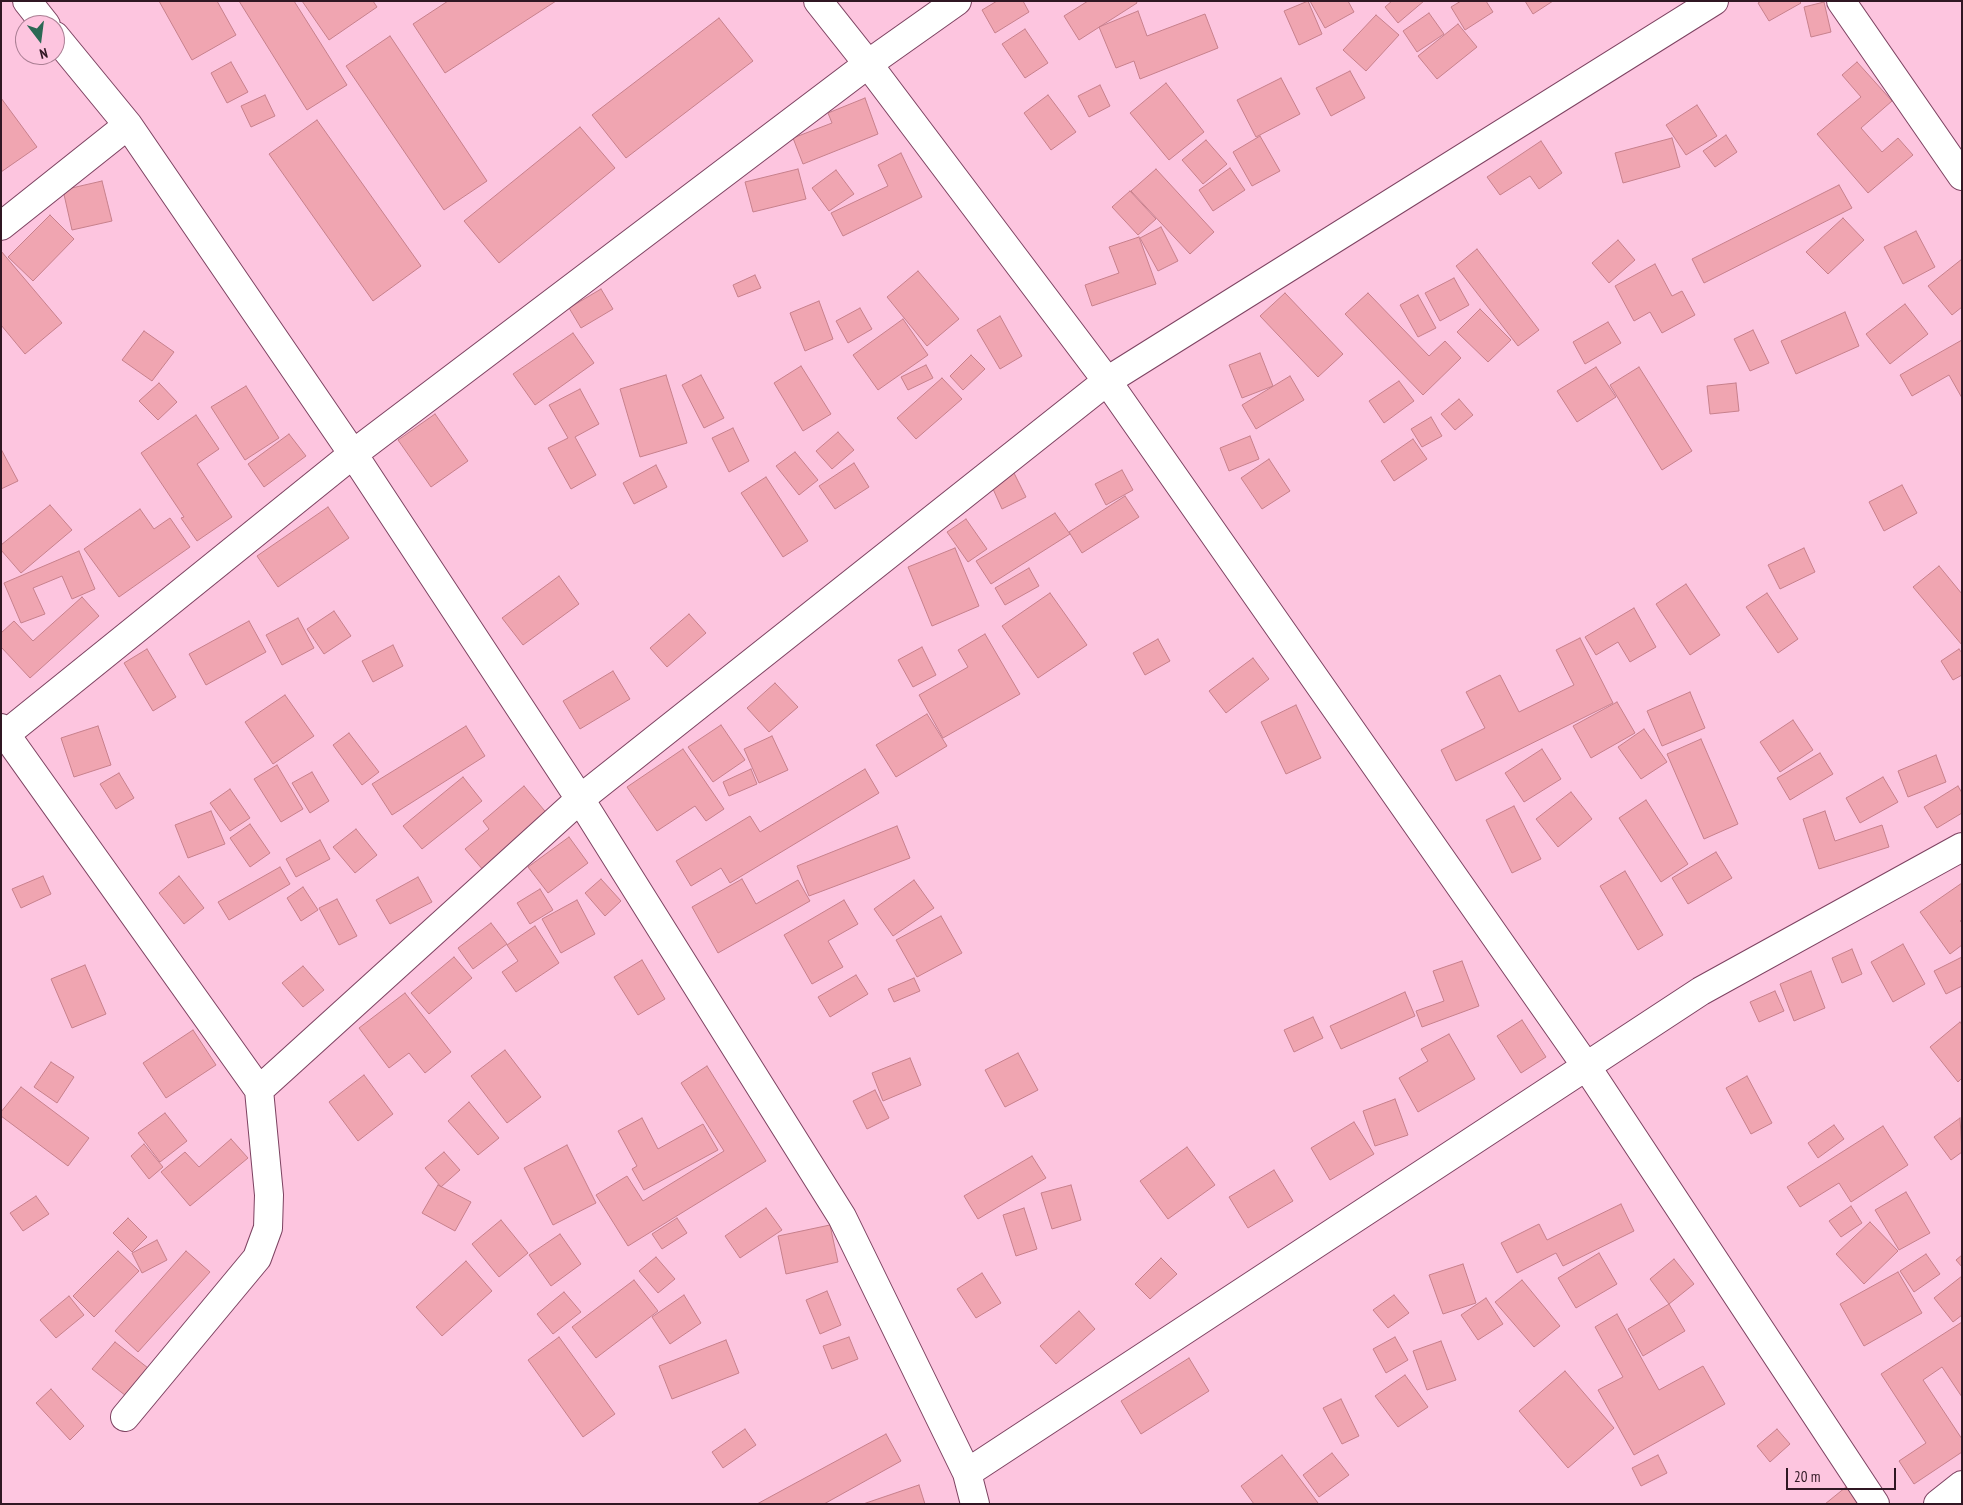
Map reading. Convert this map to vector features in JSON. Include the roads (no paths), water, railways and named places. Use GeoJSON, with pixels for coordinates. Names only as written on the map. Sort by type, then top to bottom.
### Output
{"type":"FeatureCollection","features":[{"type":"Feature","properties":{"kind":"street"},"geometry":{"type":"LineString","coordinates":[[27,1],[38,15]]}},
{"type":"Feature","properties":{"kind":"street"},"geometry":{"type":"LineString","coordinates":[[818,1],[868,64],[1107,381],[1586,1066],[1876,1504]]}},
{"type":"Feature","properties":{"kind":"street"},"geometry":{"type":"LineString","coordinates":[[125,1417],[257,1258],[268,1228],[269,1195],[259,1090],[3,733],[354,454],[868,64],[957,1]]}},
{"type":"Feature","properties":{"kind":"street"},"geometry":{"type":"LineString","coordinates":[[259,1090],[580,799],[1107,381],[1714,1]]}},
{"type":"Feature","properties":{"kind":"street"},"geometry":{"type":"LineString","coordinates":[[1841,1],[1962,176]]}},
{"type":"Feature","properties":{"kind":"street"},"geometry":{"type":"LineString","coordinates":[[65,48],[128,125],[354,454],[580,799],[842,1217],[967,1473],[975,1504]]}},
{"type":"Feature","properties":{"kind":"street"},"geometry":{"type":"LineString","coordinates":[[1,226],[128,125]]}},
{"type":"Feature","properties":{"kind":"street"},"geometry":{"type":"LineString","coordinates":[[967,1473],[1701,991],[1962,847]]}},
{"type":"Feature","properties":{"kind":"street"},"geometry":{"type":"LineString","coordinates":[[1938,1504],[1962,1485]]}}]}
